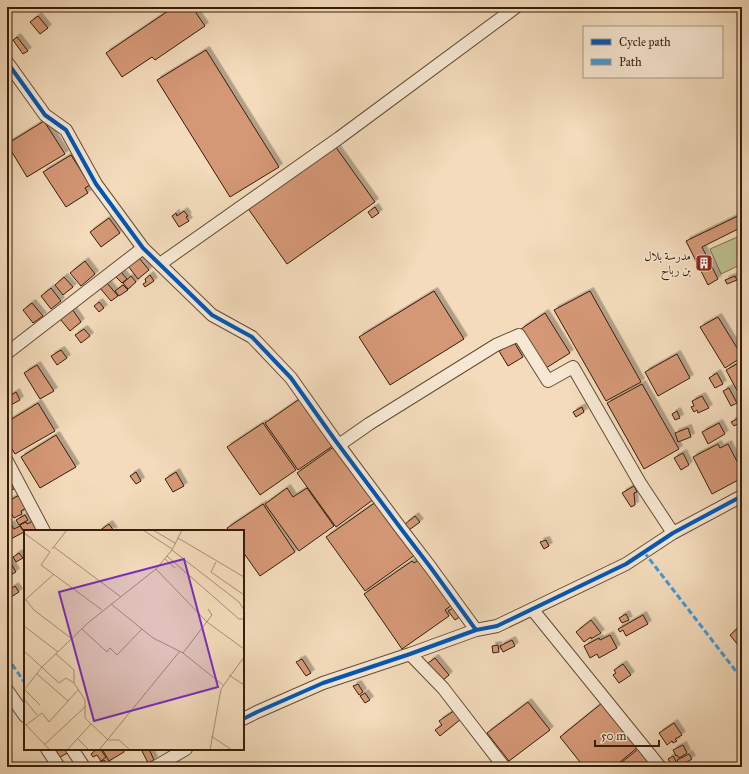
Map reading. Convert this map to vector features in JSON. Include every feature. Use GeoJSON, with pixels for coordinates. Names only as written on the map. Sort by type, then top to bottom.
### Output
{"type":"FeatureCollection","features":[{"type":"Feature","properties":{"kind":"street"},"geometry":{"type":"LineString","coordinates":[[160,264],[339,138],[516,7]]}},
{"type":"Feature","properties":{"kind":"street"},"geometry":{"type":"LineString","coordinates":[[7,62],[45,115],[66,130],[96,184],[142,248],[212,315],[252,337],[291,378],[476,630]]}},
{"type":"Feature","properties":{"kind":"street"},"geometry":{"type":"LineString","coordinates":[[7,353],[142,248]]}},
{"type":"Feature","properties":{"kind":"street"},"geometry":{"type":"LineString","coordinates":[[339,445],[369,424],[496,345],[519,335],[548,381],[573,367],[640,483],[673,533]]}},
{"type":"Feature","properties":{"kind":"street"},"geometry":{"type":"LineString","coordinates":[[7,461],[43,530]]}},
{"type":"Feature","properties":{"kind":"street"},"geometry":{"type":"LineString","coordinates":[[244,718],[323,682],[410,654],[476,630],[496,626],[626,564],[673,533],[742,496]]}},
{"type":"Feature","properties":{"kind":"street"},"geometry":{"type":"LineString","coordinates":[[532,609],[660,767]]}},
{"type":"Feature","properties":{"kind":"street"},"geometry":{"type":"LineString","coordinates":[[410,654],[443,688],[504,767]]}},
{"type":"Feature","properties":{"kind":"street"},"geometry":{"type":"LineString","coordinates":[[7,690],[24,715]]}},
{"type":"Feature","properties":{"kind":"street"},"geometry":{"type":"LineString","coordinates":[[48,750],[59,767]]}},
{"type":"Feature","properties":{"kind":"street"},"geometry":{"type":"LineString","coordinates":[[73,750],[84,767]]}},
{"type":"Feature","properties":{"kind":"street"},"geometry":{"type":"LineString","coordinates":[[155,767],[168,753],[182,750]]}},
{"type":"Feature","properties":{"kind":"green space"},"geometry":{"type":"Polygon","coordinates":[[[742,235],[742,264],[721,274],[710,249],[742,235]]]}},
{"type":"Feature","properties":{"kind":"building"},"geometry":{"type":"Polygon","coordinates":[[[174,7],[192,7],[205,26],[155,60],[152,57],[122,77],[106,53],[174,7]]]}},
{"type":"Feature","properties":{"kind":"building"},"geometry":{"type":"Polygon","coordinates":[[[38,16],[48,28],[40,34],[30,22],[38,16]]]}},
{"type":"Feature","properties":{"kind":"building"},"geometry":{"type":"Polygon","coordinates":[[[17,37],[28,51],[23,54],[13,40],[17,37]]]}},
{"type":"Feature","properties":{"kind":"building"},"geometry":{"type":"Polygon","coordinates":[[[206,50],[279,167],[230,197],[157,80],[206,50]]]}},
{"type":"Feature","properties":{"kind":"building"},"geometry":{"type":"Polygon","coordinates":[[[44,121],[65,154],[27,177],[7,144],[44,121]]]}},
{"type":"Feature","properties":{"kind":"building"},"geometry":{"type":"Polygon","coordinates":[[[335,146],[375,202],[287,264],[247,207],[335,146]]]}},
{"type":"Feature","properties":{"kind":"building"},"geometry":{"type":"Polygon","coordinates":[[[71,155],[90,185],[85,188],[88,193],[66,207],[43,172],[71,155]]]}},
{"type":"Feature","properties":{"kind":"building"},"geometry":{"type":"Polygon","coordinates":[[[375,207],[379,213],[372,218],[368,212],[375,207]]]}},
{"type":"Feature","properties":{"kind":"building"},"geometry":{"type":"Polygon","coordinates":[[[184,211],[188,216],[186,217],[189,221],[179,227],[172,216],[176,213],[177,216],[184,211]]]}},
{"type":"Feature","properties":{"kind":"building","name":"مدرسة بلال بن رباح"},"geometry":{"type":"Polygon","coordinates":[[[742,214],[742,227],[702,247],[718,279],[708,285],[686,241],[742,214]]]}},
{"type":"Feature","properties":{"kind":"building"},"geometry":{"type":"Polygon","coordinates":[[[109,218],[120,233],[101,247],[90,232],[109,218]]]}},
{"type":"Feature","properties":{"kind":"building"},"geometry":{"type":"Polygon","coordinates":[[[139,258],[149,270],[138,279],[128,266],[139,258]]]}},
{"type":"Feature","properties":{"kind":"building"},"geometry":{"type":"Polygon","coordinates":[[[85,261],[95,274],[81,286],[70,273],[85,261]]]}},
{"type":"Feature","properties":{"kind":"building"},"geometry":{"type":"Polygon","coordinates":[[[121,272],[127,279],[122,283],[116,277],[121,272]]]}},
{"type":"Feature","properties":{"kind":"building"},"geometry":{"type":"Polygon","coordinates":[[[150,275],[154,281],[145,287],[143,284],[146,282],[145,279],[150,275]]]}},
{"type":"Feature","properties":{"kind":"building"},"geometry":{"type":"Polygon","coordinates":[[[131,276],[136,282],[128,289],[123,283],[131,276]]]}},
{"type":"Feature","properties":{"kind":"building"},"geometry":{"type":"Polygon","coordinates":[[[735,276],[737,280],[727,284],[725,280],[735,276]]]}},
{"type":"Feature","properties":{"kind":"building"},"geometry":{"type":"Polygon","coordinates":[[[64,277],[73,287],[63,295],[55,285],[64,277]]]}},
{"type":"Feature","properties":{"kind":"building"},"geometry":{"type":"Polygon","coordinates":[[[107,283],[118,296],[111,301],[100,288],[107,283]]]}},
{"type":"Feature","properties":{"kind":"building"},"geometry":{"type":"Polygon","coordinates":[[[123,285],[128,290],[119,296],[115,291],[123,285]]]}},
{"type":"Feature","properties":{"kind":"building"},"geometry":{"type":"Polygon","coordinates":[[[51,288],[61,301],[51,309],[41,296],[51,288]]]}},
{"type":"Feature","properties":{"kind":"building"},"geometry":{"type":"Polygon","coordinates":[[[434,291],[464,339],[390,385],[359,337],[434,291]]]}},
{"type":"Feature","properties":{"kind":"building"},"geometry":{"type":"Polygon","coordinates":[[[590,291],[641,382],[606,401],[554,310],[590,291]]]}},
{"type":"Feature","properties":{"kind":"building"},"geometry":{"type":"Polygon","coordinates":[[[99,302],[104,308],[99,312],[94,306],[99,302]]]}},
{"type":"Feature","properties":{"kind":"building"},"geometry":{"type":"Polygon","coordinates":[[[32,303],[43,316],[33,323],[23,310],[32,303]]]}},
{"type":"Feature","properties":{"kind":"building"},"geometry":{"type":"Polygon","coordinates":[[[72,309],[81,322],[70,331],[60,319],[72,309]]]}},
{"type":"Feature","properties":{"kind":"building"},"geometry":{"type":"Polygon","coordinates":[[[545,313],[570,353],[546,368],[521,329],[545,313]]]}},
{"type":"Feature","properties":{"kind":"building"},"geometry":{"type":"Polygon","coordinates":[[[718,317],[742,356],[725,368],[700,327],[718,317]]]}},
{"type":"Feature","properties":{"kind":"building"},"geometry":{"type":"Polygon","coordinates":[[[84,329],[90,336],[81,343],[75,335],[84,329]]]}},
{"type":"Feature","properties":{"kind":"building"},"geometry":{"type":"Polygon","coordinates":[[[514,342],[523,357],[508,366],[499,351],[514,342]]]}},
{"type":"Feature","properties":{"kind":"building"},"geometry":{"type":"Polygon","coordinates":[[[61,350],[67,358],[57,365],[51,356],[61,350]]]}},
{"type":"Feature","properties":{"kind":"building"},"geometry":{"type":"Polygon","coordinates":[[[677,354],[690,378],[658,396],[645,372],[677,354]]]}},
{"type":"Feature","properties":{"kind":"building"},"geometry":{"type":"Polygon","coordinates":[[[742,361],[742,400],[726,370],[742,361]]]}},
{"type":"Feature","properties":{"kind":"building"},"geometry":{"type":"Polygon","coordinates":[[[37,365],[54,391],[40,399],[24,373],[37,365]]]}},
{"type":"Feature","properties":{"kind":"building"},"geometry":{"type":"Polygon","coordinates":[[[717,373],[723,384],[715,388],[709,378],[717,373]]]}},
{"type":"Feature","properties":{"kind":"building"},"geometry":{"type":"Polygon","coordinates":[[[642,384],[679,449],[644,469],[607,403],[642,384]]]}},
{"type":"Feature","properties":{"kind":"building"},"geometry":{"type":"Polygon","coordinates":[[[729,388],[737,403],[731,406],[723,391],[729,388]]]}},
{"type":"Feature","properties":{"kind":"building"},"geometry":{"type":"Polygon","coordinates":[[[16,392],[20,400],[11,405],[7,398],[16,392]]]}},
{"type":"Feature","properties":{"kind":"building"},"geometry":{"type":"Polygon","coordinates":[[[702,396],[709,408],[698,413],[697,410],[694,412],[691,407],[694,406],[692,401],[702,396]]]}},
{"type":"Feature","properties":{"kind":"building"},"geometry":{"type":"Polygon","coordinates":[[[301,398],[334,445],[298,470],[265,423],[301,398]]]}},
{"type":"Feature","properties":{"kind":"building"},"geometry":{"type":"Polygon","coordinates":[[[38,403],[55,431],[15,454],[7,441],[7,422],[38,403]]]}},
{"type":"Feature","properties":{"kind":"building"},"geometry":{"type":"Polygon","coordinates":[[[582,407],[584,412],[576,417],[573,412],[582,407]]]}},
{"type":"Feature","properties":{"kind":"building"},"geometry":{"type":"Polygon","coordinates":[[[677,411],[680,418],[675,420],[672,414],[677,411]]]}},
{"type":"Feature","properties":{"kind":"building"},"geometry":{"type":"Polygon","coordinates":[[[739,418],[741,422],[734,426],[731,422],[739,418]]]}},
{"type":"Feature","properties":{"kind":"building"},"geometry":{"type":"Polygon","coordinates":[[[263,423],[296,470],[260,495],[227,447],[263,423]]]}},
{"type":"Feature","properties":{"kind":"building"},"geometry":{"type":"Polygon","coordinates":[[[719,423],[725,434],[708,444],[702,432],[719,423]]]}},
{"type":"Feature","properties":{"kind":"building"},"geometry":{"type":"Polygon","coordinates":[[[688,428],[691,437],[678,442],[675,433],[688,428]]]}},
{"type":"Feature","properties":{"kind":"building"},"geometry":{"type":"Polygon","coordinates":[[[56,435],[76,467],[40,488],[21,457],[56,435]]]}},
{"type":"Feature","properties":{"kind":"building"},"geometry":{"type":"Polygon","coordinates":[[[718,444],[720,448],[728,444],[742,471],[742,478],[712,494],[693,457],[718,444]]]}},
{"type":"Feature","properties":{"kind":"building"},"geometry":{"type":"Polygon","coordinates":[[[335,446],[374,499],[336,527],[297,473],[335,446]]]}},
{"type":"Feature","properties":{"kind":"building"},"geometry":{"type":"Polygon","coordinates":[[[683,453],[689,465],[681,470],[674,458],[683,453]]]}},
{"type":"Feature","properties":{"kind":"building"},"geometry":{"type":"Polygon","coordinates":[[[7,471],[16,488],[7,492],[7,471]]]}},
{"type":"Feature","properties":{"kind":"building"},"geometry":{"type":"Polygon","coordinates":[[[136,472],[141,481],[136,484],[130,476],[136,472]]]}},
{"type":"Feature","properties":{"kind":"building"},"geometry":{"type":"Polygon","coordinates":[[[176,472],[184,486],[173,492],[165,479],[176,472]]]}},
{"type":"Feature","properties":{"kind":"building"},"geometry":{"type":"Polygon","coordinates":[[[634,486],[637,492],[634,493],[635,505],[631,507],[622,493],[634,486]]]}},
{"type":"Feature","properties":{"kind":"building"},"geometry":{"type":"Polygon","coordinates":[[[287,488],[293,497],[307,488],[334,526],[299,551],[265,504],[287,488]]]}},
{"type":"Feature","properties":{"kind":"building"},"geometry":{"type":"Polygon","coordinates":[[[19,495],[26,508],[21,511],[22,514],[14,518],[9,510],[11,509],[11,505],[9,501],[19,495]]]}},
{"type":"Feature","properties":{"kind":"building"},"geometry":{"type":"Polygon","coordinates":[[[376,502],[415,555],[365,591],[326,537],[376,502]]]}},
{"type":"Feature","properties":{"kind":"building"},"geometry":{"type":"Polygon","coordinates":[[[263,504],[295,552],[260,576],[244,553],[244,530],[228,530],[227,528],[263,504]]]}},
{"type":"Feature","properties":{"kind":"building"},"geometry":{"type":"Polygon","coordinates":[[[25,515],[28,520],[19,525],[16,520],[25,515]]]}},
{"type":"Feature","properties":{"kind":"building"},"geometry":{"type":"Polygon","coordinates":[[[415,516],[420,522],[409,530],[405,524],[415,516]]]}},
{"type":"Feature","properties":{"kind":"building"},"geometry":{"type":"Polygon","coordinates":[[[33,521],[38,530],[24,530],[24,531],[20,525],[26,522],[27,524],[33,521]]]}},
{"type":"Feature","properties":{"kind":"building"},"geometry":{"type":"Polygon","coordinates":[[[11,524],[14,529],[20,526],[24,532],[9,540],[7,536],[7,527],[11,524]]]}},
{"type":"Feature","properties":{"kind":"building"},"geometry":{"type":"Polygon","coordinates":[[[109,524],[113,530],[100,530],[109,524]]]}},
{"type":"Feature","properties":{"kind":"building"},"geometry":{"type":"Polygon","coordinates":[[[546,540],[549,546],[544,549],[540,542],[546,540]]]}},
{"type":"Feature","properties":{"kind":"building"},"geometry":{"type":"Polygon","coordinates":[[[19,553],[23,558],[16,562],[13,557],[19,553]]]}},
{"type":"Feature","properties":{"kind":"building"},"geometry":{"type":"Polygon","coordinates":[[[420,559],[452,605],[445,610],[449,616],[402,649],[364,594],[412,561],[414,563],[420,559]]]}},
{"type":"Feature","properties":{"kind":"building"},"geometry":{"type":"Polygon","coordinates":[[[9,560],[16,572],[7,577],[7,561],[9,560]]]}},
{"type":"Feature","properties":{"kind":"building"},"geometry":{"type":"Polygon","coordinates":[[[15,586],[19,592],[11,597],[8,591],[15,586]]]}},
{"type":"Feature","properties":{"kind":"building"},"geometry":{"type":"Polygon","coordinates":[[[455,607],[461,616],[455,620],[448,611],[455,607]]]}},
{"type":"Feature","properties":{"kind":"building"},"geometry":{"type":"Polygon","coordinates":[[[626,614],[629,620],[622,623],[619,618],[626,614]]]}},
{"type":"Feature","properties":{"kind":"building"},"geometry":{"type":"Polygon","coordinates":[[[643,615],[648,624],[626,636],[623,630],[620,632],[618,629],[643,615]]]}},
{"type":"Feature","properties":{"kind":"building"},"geometry":{"type":"Polygon","coordinates":[[[591,620],[601,633],[584,642],[576,632],[591,620]]]}},
{"type":"Feature","properties":{"kind":"building"},"geometry":{"type":"Polygon","coordinates":[[[742,624],[742,642],[738,645],[730,635],[742,624]]]}},
{"type":"Feature","properties":{"kind":"building"},"geometry":{"type":"Polygon","coordinates":[[[610,635],[617,648],[599,658],[597,654],[590,658],[584,646],[599,638],[600,640],[610,635]]]}},
{"type":"Feature","properties":{"kind":"building"},"geometry":{"type":"Polygon","coordinates":[[[512,640],[515,646],[503,652],[500,646],[512,640]]]}},
{"type":"Feature","properties":{"kind":"building"},"geometry":{"type":"Polygon","coordinates":[[[498,645],[499,652],[493,653],[492,646],[498,645]]]}},
{"type":"Feature","properties":{"kind":"building"},"geometry":{"type":"Polygon","coordinates":[[[435,658],[449,675],[442,681],[428,663],[435,658]]]}},
{"type":"Feature","properties":{"kind":"building"},"geometry":{"type":"Polygon","coordinates":[[[302,659],[311,673],[306,676],[296,662],[302,659]]]}},
{"type":"Feature","properties":{"kind":"building"},"geometry":{"type":"Polygon","coordinates":[[[623,664],[631,675],[619,683],[613,675],[616,673],[614,670],[623,664]]]}},
{"type":"Feature","properties":{"kind":"building"},"geometry":{"type":"Polygon","coordinates":[[[358,684],[363,692],[359,695],[353,686],[358,684]]]}},
{"type":"Feature","properties":{"kind":"building"},"geometry":{"type":"Polygon","coordinates":[[[365,693],[370,700],[365,703],[360,696],[365,693]]]}},
{"type":"Feature","properties":{"kind":"building"},"geometry":{"type":"Polygon","coordinates":[[[528,702],[550,730],[509,761],[487,733],[528,702]]]}},
{"type":"Feature","properties":{"kind":"building"},"geometry":{"type":"Polygon","coordinates":[[[602,703],[638,747],[614,767],[584,767],[560,737],[602,703]]]}},
{"type":"Feature","properties":{"kind":"building"},"geometry":{"type":"Polygon","coordinates":[[[455,710],[461,719],[440,736],[435,730],[442,725],[439,721],[455,710]]]}},
{"type":"Feature","properties":{"kind":"building"},"geometry":{"type":"Polygon","coordinates":[[[674,723],[682,735],[675,739],[677,741],[673,743],[672,741],[667,745],[659,733],[674,723]]]}},
{"type":"Feature","properties":{"kind":"building"},"geometry":{"type":"Polygon","coordinates":[[[683,745],[687,753],[679,758],[673,750],[683,745]]]}},
{"type":"Feature","properties":{"kind":"building"},"geometry":{"type":"Polygon","coordinates":[[[638,749],[653,767],[616,767],[638,749]]]}},
{"type":"Feature","properties":{"kind":"building"},"geometry":{"type":"Polygon","coordinates":[[[52,750],[68,750],[69,752],[57,759],[52,750]]]}},
{"type":"Feature","properties":{"kind":"building"},"geometry":{"type":"Polygon","coordinates":[[[96,750],[101,750],[106,757],[101,761],[97,755],[93,757],[91,754],[96,750]]]}},
{"type":"Feature","properties":{"kind":"building"},"geometry":{"type":"Polygon","coordinates":[[[103,750],[123,750],[124,752],[109,761],[103,750]]]}},
{"type":"Feature","properties":{"kind":"building"},"geometry":{"type":"Polygon","coordinates":[[[142,750],[149,750],[154,760],[148,763],[142,750]]]}},
{"type":"Feature","properties":{"kind":"building"},"geometry":{"type":"Polygon","coordinates":[[[689,754],[692,759],[680,766],[677,760],[689,754]]]}},
{"type":"Feature","properties":{"kind":"building"},"geometry":{"type":"Polygon","coordinates":[[[673,756],[678,765],[673,767],[668,759],[673,756]]]}},
{"type":"Feature","properties":{"kind":"building"},"geometry":{"type":"Polygon","coordinates":[[[104,760],[109,767],[93,767],[104,760]]]}},
{"type":"Feature","properties":{"kind":"marked path"},"geometry":{"type":"LineString","coordinates":[[644,552],[742,679]]}},
{"type":"Feature","properties":{"kind":"marked path"},"geometry":{"type":"LineString","coordinates":[[7,657],[24,682]]}},
{"type":"Feature","properties":{"kind":"cycle path"},"geometry":{"type":"LineString","coordinates":[[7,62],[45,115],[66,130],[96,184],[143,248],[212,315],[252,337],[291,378],[335,440],[476,630]]}},
{"type":"Feature","properties":{"kind":"cycle path"},"geometry":{"type":"LineString","coordinates":[[244,718],[323,683],[476,630],[497,626],[626,564],[673,533],[742,496]]}},
{"type":"Feature","properties":{"kind":"place","name":"مدرسة بلال بن رباح"},"geometry":{"type":"Point","coordinates":[704,263]}}]}
